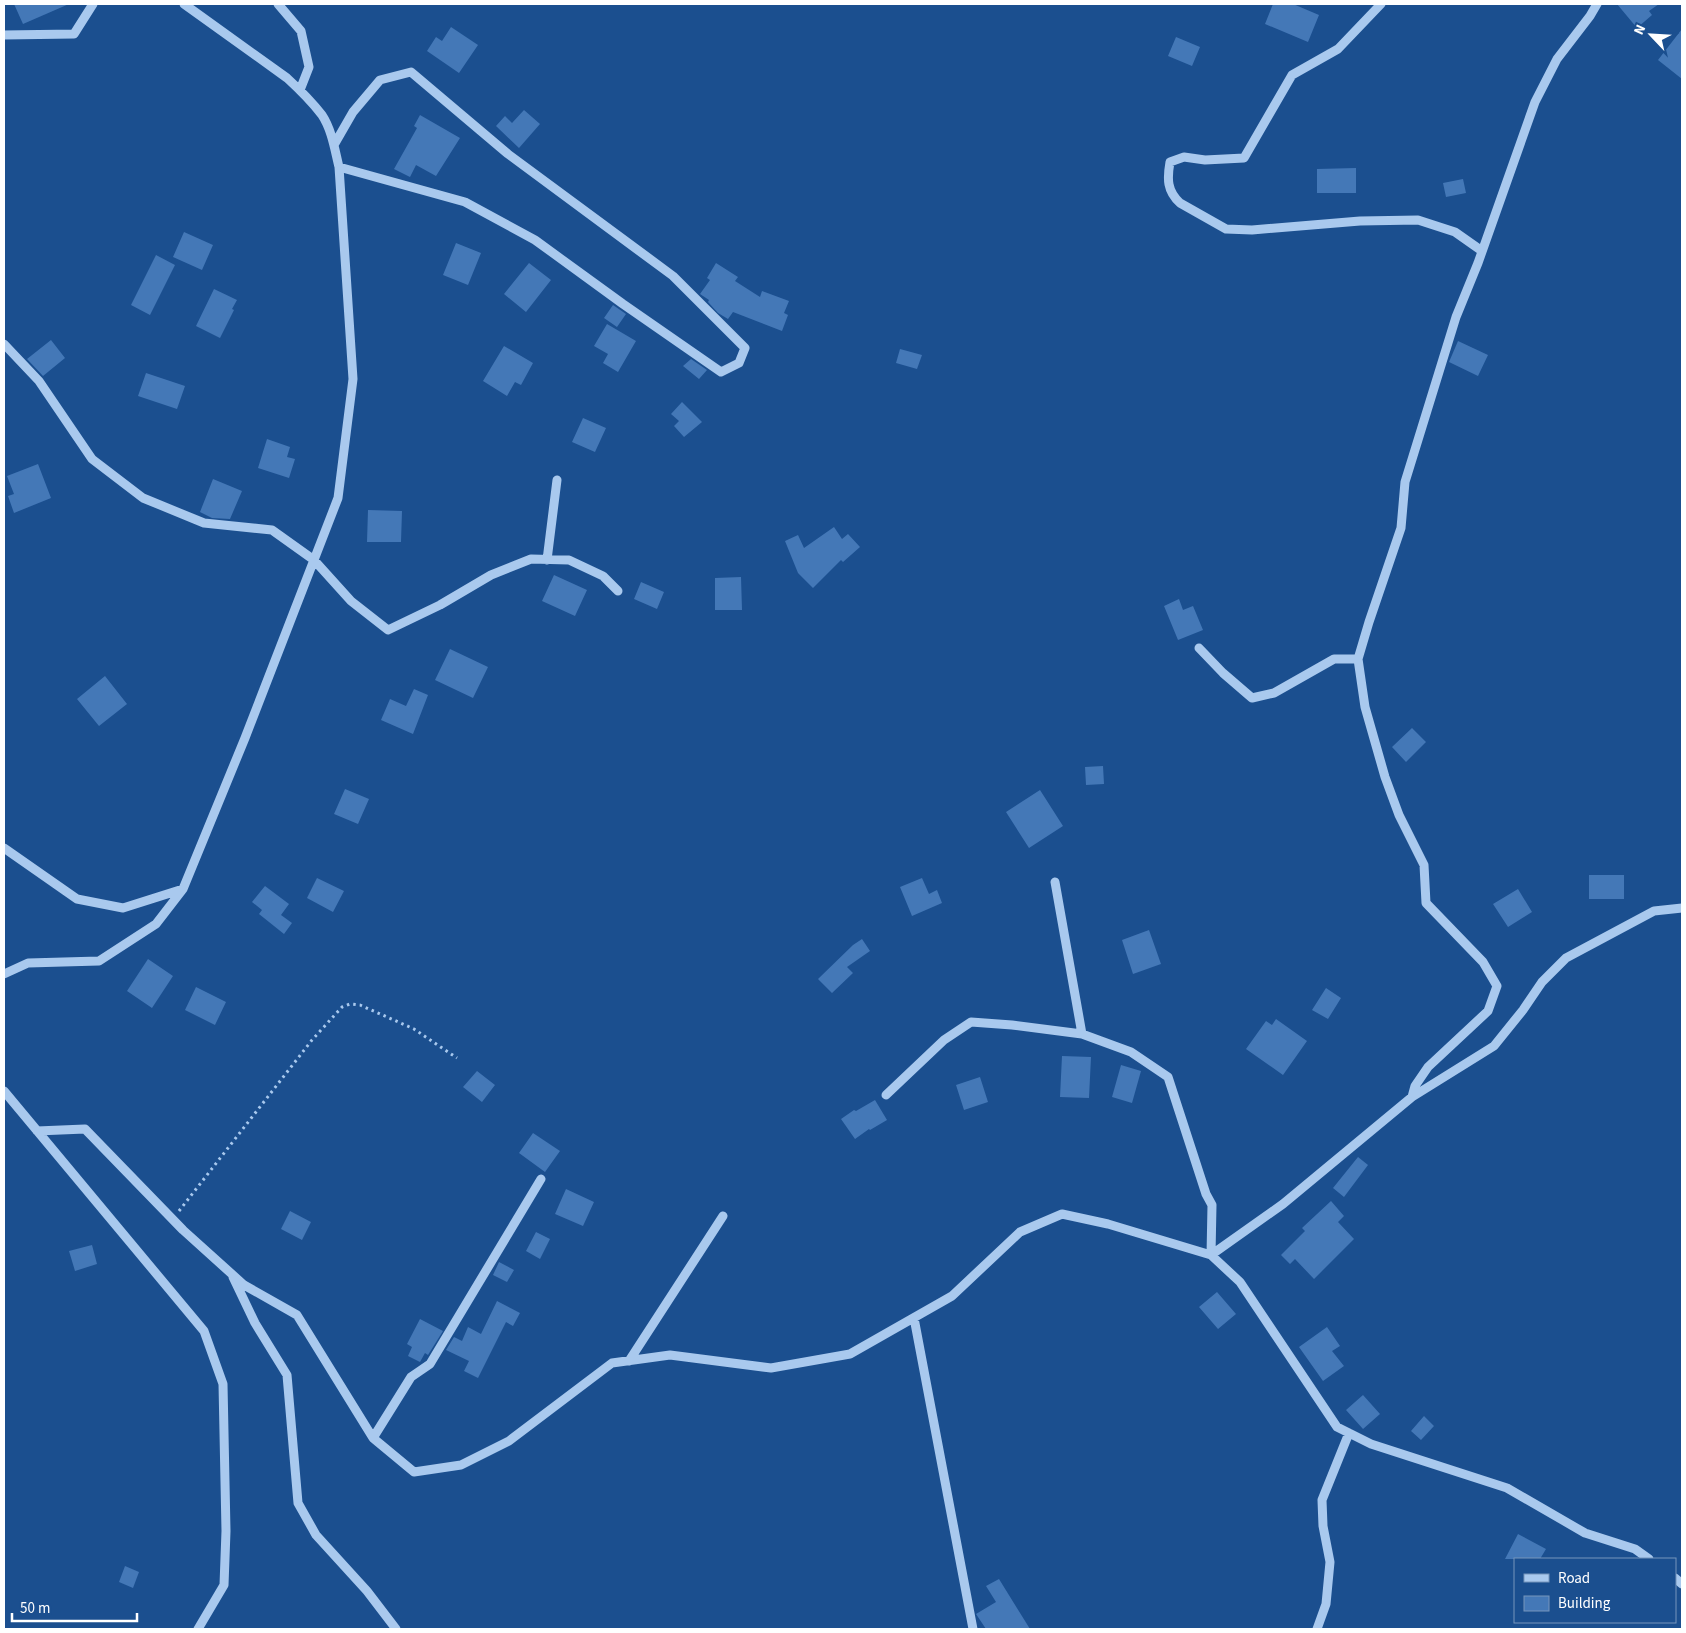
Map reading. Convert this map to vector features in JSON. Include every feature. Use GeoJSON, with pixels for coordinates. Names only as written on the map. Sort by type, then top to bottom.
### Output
{"type":"FeatureCollection","features":[{"type":"Feature","properties":{"kind":"street"},"geometry":{"type":"LineString","coordinates":[[4,35],[74,34],[92,4]]}},
{"type":"Feature","properties":{"kind":"street"},"geometry":{"type":"LineString","coordinates":[[4,974],[28,963],[99,962],[156,924],[183,889],[338,498],[353,379],[340,167],[334,145],[323,117],[300,90],[287,78],[184,4]]}},
{"type":"Feature","properties":{"kind":"street"},"geometry":{"type":"LineString","coordinates":[[278,4],[301,31],[309,67],[300,90]]}},
{"type":"Feature","properties":{"kind":"street"},"geometry":{"type":"LineString","coordinates":[[1380,4],[1338,49],[1292,75],[1244,158],[1205,160],[1184,156],[1170,162],[1167,180],[1175,198],[1180,204],[1226,228],[1252,230],[1360,221],[1418,220],[1455,232],[1482,251]]}},
{"type":"Feature","properties":{"kind":"street"},"geometry":{"type":"LineString","coordinates":[[1412,1097],[1415,1086],[1428,1067],[1488,1011],[1497,986],[1483,962],[1426,903],[1424,865],[1399,815],[1385,777],[1365,707],[1358,659],[1401,528],[1408,472],[1456,317],[1482,251],[1535,102],[1557,59],[1597,4]]}},
{"type":"Feature","properties":{"kind":"street"},"geometry":{"type":"LineString","coordinates":[[334,145],[353,112],[380,80],[411,72],[508,154],[673,276],[745,348],[739,363],[721,372],[535,240],[465,202],[340,167]]}},
{"type":"Feature","properties":{"kind":"street"},"geometry":{"type":"LineString","coordinates":[[4,344],[39,381],[92,459],[143,498],[204,523],[272,530],[314,560],[351,601],[388,630],[440,605],[492,575],[531,559],[569,560],[604,576],[618,591]]}},
{"type":"Feature","properties":{"kind":"street"},"geometry":{"type":"LineString","coordinates":[[546,560],[556,480]]}},
{"type":"Feature","properties":{"kind":"street"},"geometry":{"type":"LineString","coordinates":[[1198,648],[1252,698],[1274,693],[1334,659],[1358,659]]}},
{"type":"Feature","properties":{"kind":"street"},"geometry":{"type":"LineString","coordinates":[[4,848],[77,899],[124,908],[183,889]]}},
{"type":"Feature","properties":{"kind":"street"},"geometry":{"type":"LineString","coordinates":[[1055,882],[1082,1034]]}},
{"type":"Feature","properties":{"kind":"street"},"geometry":{"type":"LineString","coordinates":[[1211,1255],[1283,1204],[1412,1097],[1494,1046],[1542,982],[1566,958],[1654,912],[1682,908]]}},
{"type":"Feature","properties":{"kind":"street"},"geometry":{"type":"LineString","coordinates":[[886,1095],[944,1040],[970,1022],[1082,1034],[1131,1052],[1168,1077],[1206,1194],[1212,1205],[1211,1255]]}},
{"type":"Feature","properties":{"kind":"street"},"geometry":{"type":"LineString","coordinates":[[4,1091],[204,1331],[223,1384],[226,1531],[224,1585],[198,1629]]}},
{"type":"Feature","properties":{"kind":"street"},"geometry":{"type":"LineString","coordinates":[[37,1131],[85,1129],[173,1219],[244,1285],[297,1315],[373,1438],[414,1472],[461,1465],[509,1440],[612,1363],[670,1355],[771,1368],[850,1354],[952,1296],[1020,1232],[1062,1214],[1108,1224],[1211,1255],[1240,1282],[1337,1427],[1371,1444],[1506,1488],[1585,1533],[1635,1549],[1648,1558]]}},
{"type":"Feature","properties":{"kind":"street"},"geometry":{"type":"LineString","coordinates":[[373,1438],[412,1377],[430,1364],[541,1179]]}},
{"type":"Feature","properties":{"kind":"street"},"geometry":{"type":"LineString","coordinates":[[630,1360],[724,1216]]}},
{"type":"Feature","properties":{"kind":"street"},"geometry":{"type":"LineString","coordinates":[[231,1273],[255,1323],[287,1374],[298,1503],[316,1535],[366,1591],[396,1629]]}},
{"type":"Feature","properties":{"kind":"street"},"geometry":{"type":"LineString","coordinates":[[914,1318],[973,1629]]}},
{"type":"Feature","properties":{"kind":"street"},"geometry":{"type":"LineString","coordinates":[[1317,1629],[1326,1604],[1330,1562],[1323,1526],[1322,1500],[1349,1433]]}},
{"type":"Feature","properties":{"kind":"path"},"geometry":{"type":"LineString","coordinates":[[173,1219],[312,1040],[342,1007],[350,1004],[360,1005],[414,1029],[457,1058]]}},
{"type":"Feature","properties":{"kind":"building"},"geometry":{"type":"Polygon","coordinates":[[[14,4],[69,4],[23,24],[14,4]]]}},
{"type":"Feature","properties":{"kind":"building"},"geometry":{"type":"Polygon","coordinates":[[[1273,4],[1293,4],[1319,15],[1308,42],[1265,24],[1273,4]]]}},
{"type":"Feature","properties":{"kind":"building"},"geometry":{"type":"Polygon","coordinates":[[[1617,4],[1659,4],[1649,11],[1652,15],[1637,28],[1617,4]]]}},
{"type":"Feature","properties":{"kind":"building"},"geometry":{"type":"Polygon","coordinates":[[[451,27],[478,45],[459,73],[427,51],[436,37],[442,41],[451,27]]]}},
{"type":"Feature","properties":{"kind":"building"},"geometry":{"type":"Polygon","coordinates":[[[1682,29],[1682,79],[1658,60],[1682,29]]]}},
{"type":"Feature","properties":{"kind":"building"},"geometry":{"type":"Polygon","coordinates":[[[1176,37],[1200,47],[1192,66],[1168,56],[1176,37]]]}},
{"type":"Feature","properties":{"kind":"building"},"geometry":{"type":"Polygon","coordinates":[[[524,110],[540,124],[519,148],[496,126],[505,116],[512,123],[524,110]]]}},
{"type":"Feature","properties":{"kind":"building"},"geometry":{"type":"Polygon","coordinates":[[[420,115],[460,138],[436,176],[416,165],[410,177],[394,169],[417,128],[414,126],[420,115]]]}},
{"type":"Feature","properties":{"kind":"building"},"geometry":{"type":"Polygon","coordinates":[[[1356,168],[1356,193],[1317,193],[1317,169],[1356,168]]]}},
{"type":"Feature","properties":{"kind":"building"},"geometry":{"type":"Polygon","coordinates":[[[1463,179],[1466,193],[1446,197],[1443,183],[1463,179]]]}},
{"type":"Feature","properties":{"kind":"building"},"geometry":{"type":"Polygon","coordinates":[[[184,232],[213,245],[202,270],[173,257],[184,232]]]}},
{"type":"Feature","properties":{"kind":"building"},"geometry":{"type":"Polygon","coordinates":[[[456,243],[481,253],[468,285],[443,275],[456,243]]]}},
{"type":"Feature","properties":{"kind":"building"},"geometry":{"type":"Polygon","coordinates":[[[156,255],[175,265],[150,315],[131,305],[156,255]]]}},
{"type":"Feature","properties":{"kind":"building"},"geometry":{"type":"Polygon","coordinates":[[[529,263],[551,280],[526,312],[504,294],[529,263]]]}},
{"type":"Feature","properties":{"kind":"building"},"geometry":{"type":"Polygon","coordinates":[[[716,263],[738,277],[735,281],[760,297],[762,291],[789,301],[784,313],[788,315],[782,331],[733,312],[728,319],[718,313],[708,302],[709,300],[700,294],[710,280],[707,278],[716,263]]]}},
{"type":"Feature","properties":{"kind":"building"},"geometry":{"type":"Polygon","coordinates":[[[214,289],[237,300],[220,338],[196,326],[214,289]]]}},
{"type":"Feature","properties":{"kind":"building"},"geometry":{"type":"Polygon","coordinates":[[[613,305],[626,314],[617,327],[604,318],[613,305]]]}},
{"type":"Feature","properties":{"kind":"building"},"geometry":{"type":"Polygon","coordinates":[[[607,324],[636,341],[618,372],[603,363],[608,354],[594,346],[607,324]]]}},
{"type":"Feature","properties":{"kind":"building"},"geometry":{"type":"Polygon","coordinates":[[[51,340],[65,358],[43,376],[27,359],[51,340]]]}},
{"type":"Feature","properties":{"kind":"building"},"geometry":{"type":"Polygon","coordinates":[[[1458,341],[1488,355],[1478,376],[1449,362],[1458,341]]]}},
{"type":"Feature","properties":{"kind":"building"},"geometry":{"type":"Polygon","coordinates":[[[504,346],[533,363],[521,385],[515,382],[507,396],[483,381],[504,346]]]}},
{"type":"Feature","properties":{"kind":"building"},"geometry":{"type":"Polygon","coordinates":[[[900,349],[922,355],[917,369],[896,363],[900,349]]]}},
{"type":"Feature","properties":{"kind":"building"},"geometry":{"type":"Polygon","coordinates":[[[691,359],[707,370],[699,379],[683,366],[691,359]]]}},
{"type":"Feature","properties":{"kind":"building"},"geometry":{"type":"Polygon","coordinates":[[[146,373],[185,386],[177,409],[138,396],[146,373]]]}},
{"type":"Feature","properties":{"kind":"building"},"geometry":{"type":"Polygon","coordinates":[[[682,402],[702,422],[684,437],[674,426],[679,421],[671,414],[682,402]]]}},
{"type":"Feature","properties":{"kind":"building"},"geometry":{"type":"Polygon","coordinates":[[[583,418],[606,428],[595,452],[572,442],[583,418]]]}},
{"type":"Feature","properties":{"kind":"building"},"geometry":{"type":"Polygon","coordinates":[[[267,439],[290,447],[287,457],[295,459],[289,478],[258,468],[267,439]]]}},
{"type":"Feature","properties":{"kind":"building"},"geometry":{"type":"Polygon","coordinates":[[[38,464],[51,498],[14,513],[8,496],[14,494],[7,476],[38,464]]]}},
{"type":"Feature","properties":{"kind":"building"},"geometry":{"type":"Polygon","coordinates":[[[213,479],[242,491],[230,519],[212,518],[200,512],[213,479]]]}},
{"type":"Feature","properties":{"kind":"building"},"geometry":{"type":"Polygon","coordinates":[[[368,510],[402,511],[401,542],[367,542],[368,510]]]}},
{"type":"Feature","properties":{"kind":"building"},"geometry":{"type":"Polygon","coordinates":[[[834,527],[842,539],[848,534],[860,547],[843,562],[841,560],[813,588],[798,573],[785,541],[798,535],[804,548],[834,527]]]}},
{"type":"Feature","properties":{"kind":"building"},"geometry":{"type":"Polygon","coordinates":[[[554,575],[587,590],[575,616],[542,601],[554,575]]]}},
{"type":"Feature","properties":{"kind":"building"},"geometry":{"type":"Polygon","coordinates":[[[741,577],[742,610],[715,610],[715,578],[741,577]]]}},
{"type":"Feature","properties":{"kind":"building"},"geometry":{"type":"Polygon","coordinates":[[[641,582],[664,592],[657,609],[634,599],[641,582]]]}},
{"type":"Feature","properties":{"kind":"building"},"geometry":{"type":"Polygon","coordinates":[[[1179,599],[1183,610],[1193,606],[1203,630],[1178,640],[1164,606],[1179,599]]]}},
{"type":"Feature","properties":{"kind":"building"},"geometry":{"type":"Polygon","coordinates":[[[450,649],[488,667],[473,698],[435,680],[450,649]]]}},
{"type":"Feature","properties":{"kind":"building"},"geometry":{"type":"Polygon","coordinates":[[[105,676],[127,704],[99,726],[77,699],[105,676]]]}},
{"type":"Feature","properties":{"kind":"building"},"geometry":{"type":"Polygon","coordinates":[[[414,689],[428,695],[413,734],[381,720],[390,699],[406,706],[414,689]]]}},
{"type":"Feature","properties":{"kind":"building"},"geometry":{"type":"Polygon","coordinates":[[[1412,728],[1426,742],[1406,762],[1392,747],[1412,728]]]}},
{"type":"Feature","properties":{"kind":"building"},"geometry":{"type":"Polygon","coordinates":[[[1103,766],[1104,784],[1086,785],[1085,767],[1103,766]]]}},
{"type":"Feature","properties":{"kind":"building"},"geometry":{"type":"Polygon","coordinates":[[[345,789],[369,799],[358,824],[334,814],[345,789]]]}},
{"type":"Feature","properties":{"kind":"building"},"geometry":{"type":"Polygon","coordinates":[[[1040,790],[1063,826],[1029,848],[1006,812],[1040,790]]]}},
{"type":"Feature","properties":{"kind":"building"},"geometry":{"type":"Polygon","coordinates":[[[1589,875],[1624,875],[1624,899],[1589,899],[1589,875]]]}},
{"type":"Feature","properties":{"kind":"building"},"geometry":{"type":"Polygon","coordinates":[[[317,878],[344,891],[333,912],[307,898],[317,878]]]}},
{"type":"Feature","properties":{"kind":"building"},"geometry":{"type":"Polygon","coordinates":[[[922,878],[929,894],[937,890],[942,903],[912,916],[900,887],[922,878]]]}},
{"type":"Feature","properties":{"kind":"building"},"geometry":{"type":"Polygon","coordinates":[[[265,886],[289,904],[281,915],[292,923],[284,934],[259,914],[262,910],[252,902],[265,886]]]}},
{"type":"Feature","properties":{"kind":"building"},"geometry":{"type":"Polygon","coordinates":[[[1518,889],[1532,912],[1508,927],[1493,904],[1518,889]]]}},
{"type":"Feature","properties":{"kind":"building"},"geometry":{"type":"Polygon","coordinates":[[[1149,930],[1161,964],[1133,974],[1122,940],[1149,930]]]}},
{"type":"Feature","properties":{"kind":"building"},"geometry":{"type":"Polygon","coordinates":[[[862,939],[870,951],[847,967],[853,973],[832,993],[818,979],[853,945],[862,939]]]}},
{"type":"Feature","properties":{"kind":"building"},"geometry":{"type":"Polygon","coordinates":[[[148,959],[173,976],[152,1008],[127,991],[148,959]]]}},
{"type":"Feature","properties":{"kind":"building"},"geometry":{"type":"Polygon","coordinates":[[[196,987],[226,1002],[215,1025],[185,1010],[196,987]]]}},
{"type":"Feature","properties":{"kind":"building"},"geometry":{"type":"Polygon","coordinates":[[[1326,988],[1341,998],[1328,1019],[1312,1010],[1326,988]]]}},
{"type":"Feature","properties":{"kind":"building"},"geometry":{"type":"Polygon","coordinates":[[[1276,1019],[1307,1041],[1283,1075],[1246,1049],[1266,1021],[1272,1025],[1276,1019]]]}},
{"type":"Feature","properties":{"kind":"building"},"geometry":{"type":"Polygon","coordinates":[[[1062,1056],[1091,1057],[1089,1098],[1060,1097],[1062,1056]]]}},
{"type":"Feature","properties":{"kind":"building"},"geometry":{"type":"Polygon","coordinates":[[[1121,1065],[1141,1071],[1132,1103],[1112,1097],[1121,1065]]]}},
{"type":"Feature","properties":{"kind":"building"},"geometry":{"type":"Polygon","coordinates":[[[477,1071],[495,1085],[482,1102],[463,1087],[477,1071]]]}},
{"type":"Feature","properties":{"kind":"building"},"geometry":{"type":"Polygon","coordinates":[[[980,1077],[988,1102],[964,1110],[956,1085],[980,1077]]]}},
{"type":"Feature","properties":{"kind":"building"},"geometry":{"type":"Polygon","coordinates":[[[875,1100],[887,1120],[855,1139],[841,1119],[854,1110],[856,1111],[875,1100]]]}},
{"type":"Feature","properties":{"kind":"building"},"geometry":{"type":"Polygon","coordinates":[[[533,1133],[560,1151],[545,1172],[519,1153],[533,1133]]]}},
{"type":"Feature","properties":{"kind":"building"},"geometry":{"type":"Polygon","coordinates":[[[1358,1157],[1368,1165],[1344,1197],[1333,1188],[1358,1157]]]}},
{"type":"Feature","properties":{"kind":"building"},"geometry":{"type":"Polygon","coordinates":[[[566,1189],[594,1202],[583,1226],[555,1214],[566,1189]]]}},
{"type":"Feature","properties":{"kind":"building"},"geometry":{"type":"Polygon","coordinates":[[[1331,1201],[1344,1216],[1338,1222],[1354,1239],[1314,1279],[1295,1259],[1290,1264],[1281,1255],[1305,1231],[1302,1228],[1331,1201]]]}},
{"type":"Feature","properties":{"kind":"building"},"geometry":{"type":"Polygon","coordinates":[[[290,1211],[311,1222],[302,1240],[281,1229],[290,1211]]]}},
{"type":"Feature","properties":{"kind":"building"},"geometry":{"type":"Polygon","coordinates":[[[536,1232],[550,1239],[540,1259],[526,1251],[536,1232]]]}},
{"type":"Feature","properties":{"kind":"building"},"geometry":{"type":"Polygon","coordinates":[[[92,1245],[97,1264],[75,1271],[69,1251],[92,1245]]]}},
{"type":"Feature","properties":{"kind":"building"},"geometry":{"type":"Polygon","coordinates":[[[499,1262],[514,1270],[507,1282],[493,1275],[499,1262]]]}},
{"type":"Feature","properties":{"kind":"building"},"geometry":{"type":"Polygon","coordinates":[[[1217,1292],[1236,1314],[1218,1329],[1199,1307],[1217,1292]]]}},
{"type":"Feature","properties":{"kind":"building"},"geometry":{"type":"Polygon","coordinates":[[[497,1301],[520,1313],[513,1326],[506,1322],[478,1378],[464,1371],[469,1361],[446,1350],[454,1337],[462,1341],[468,1327],[481,1334],[497,1301]]]}},
{"type":"Feature","properties":{"kind":"building"},"geometry":{"type":"Polygon","coordinates":[[[420,1319],[443,1331],[428,1355],[425,1353],[420,1362],[408,1356],[412,1347],[407,1344],[420,1319]]]}},
{"type":"Feature","properties":{"kind":"building"},"geometry":{"type":"Polygon","coordinates":[[[1327,1327],[1340,1346],[1332,1351],[1344,1366],[1323,1381],[1299,1347],[1327,1327]]]}},
{"type":"Feature","properties":{"kind":"building"},"geometry":{"type":"Polygon","coordinates":[[[1363,1395],[1380,1414],[1363,1429],[1346,1410],[1363,1395]]]}},
{"type":"Feature","properties":{"kind":"building"},"geometry":{"type":"Polygon","coordinates":[[[1424,1416],[1434,1426],[1421,1440],[1411,1431],[1424,1416]]]}},
{"type":"Feature","properties":{"kind":"building"},"geometry":{"type":"Polygon","coordinates":[[[1518,1534],[1546,1549],[1541,1558],[1505,1559],[1518,1534]]]}},
{"type":"Feature","properties":{"kind":"building"},"geometry":{"type":"Polygon","coordinates":[[[125,1566],[139,1572],[133,1588],[119,1582],[125,1566]]]}},
{"type":"Feature","properties":{"kind":"building"},"geometry":{"type":"Polygon","coordinates":[[[999,1579],[1030,1629],[986,1629],[976,1614],[996,1602],[986,1586],[999,1579]]]}}]}
